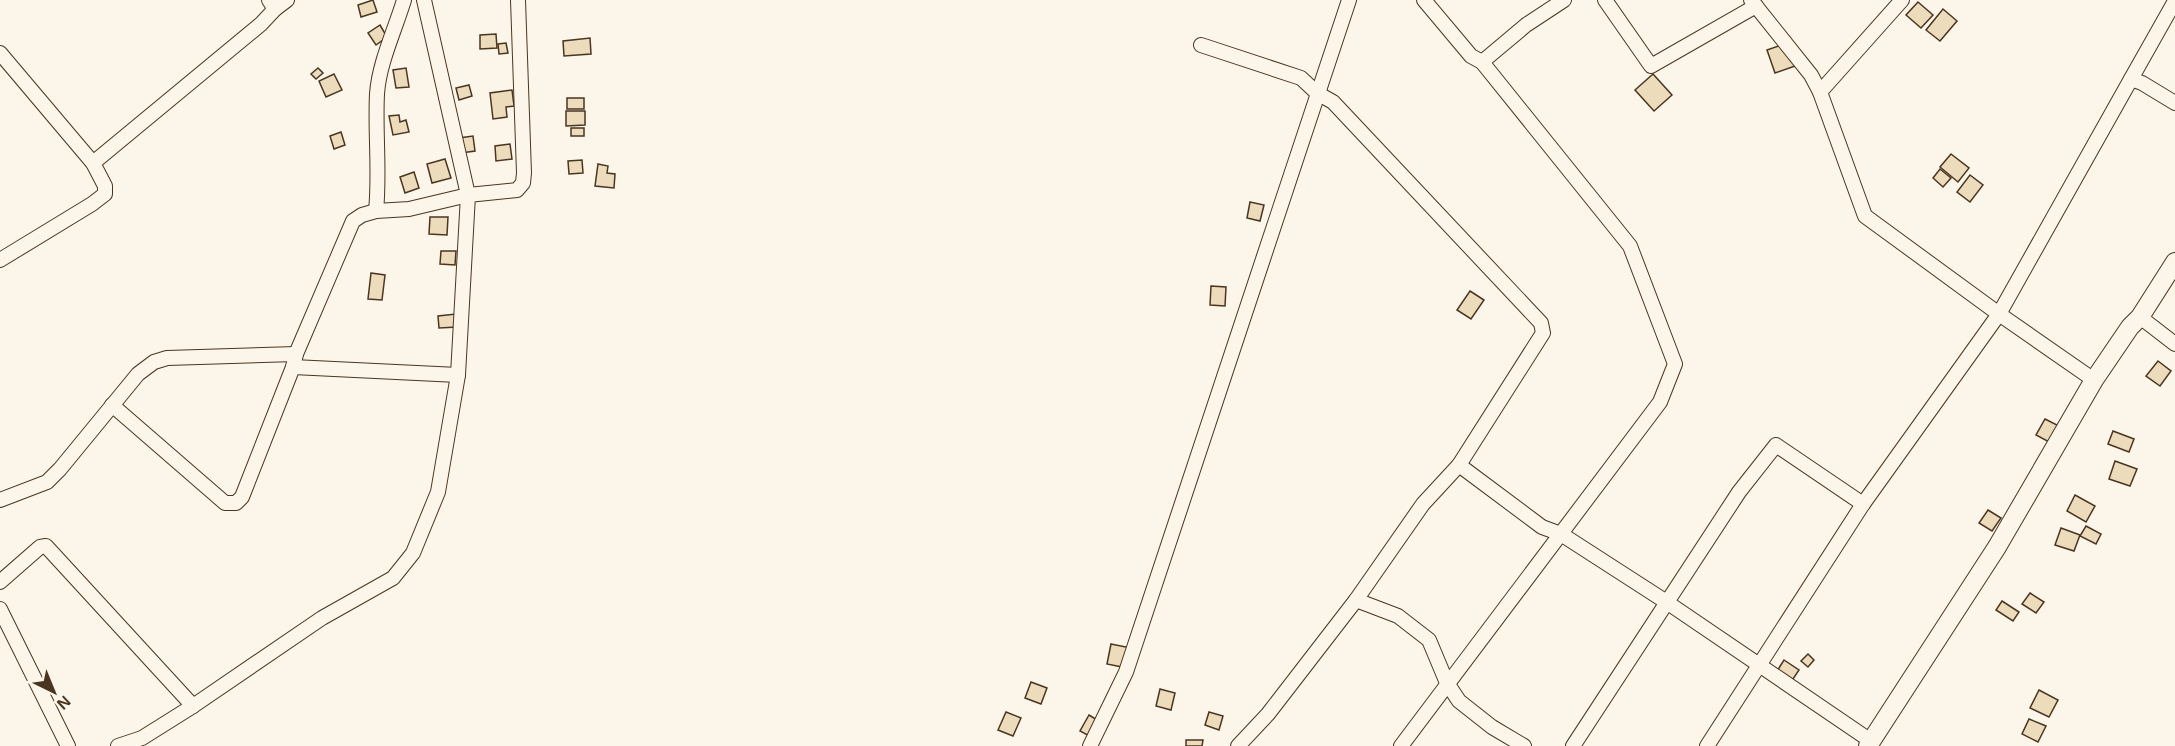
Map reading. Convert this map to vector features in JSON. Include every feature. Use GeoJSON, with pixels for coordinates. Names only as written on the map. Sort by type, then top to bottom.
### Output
{"type":"FeatureCollection","features":[{"type":"Feature","properties":{"kind":"street"},"geometry":{"type":"LineString","coordinates":[[93,163],[261,24],[272,4],[287,0]]}},
{"type":"Feature","properties":{"kind":"street"},"geometry":{"type":"LineString","coordinates":[[376,212],[379,185],[377,95],[380,77],[404,0]]}},
{"type":"Feature","properties":{"kind":"street"},"geometry":{"type":"LineString","coordinates":[[118,746],[142,738],[322,618],[393,578],[412,553],[438,492],[458,375],[468,195],[424,0]]}},
{"type":"Feature","properties":{"kind":"street"},"geometry":{"type":"LineString","coordinates":[[112,405],[225,503],[236,503],[242,497],[295,360],[353,221],[362,215],[376,212],[409,209],[468,195],[517,190],[523,183],[518,0]]}},
{"type":"Feature","properties":{"kind":"street"},"geometry":{"type":"LineString","coordinates":[[1090,746],[1126,672],[1349,0]]}},
{"type":"Feature","properties":{"kind":"street"},"geometry":{"type":"LineString","coordinates":[[1401,746],[1660,402],[1676,364],[1630,246],[1482,62],[1471,56],[1424,0]]}},
{"type":"Feature","properties":{"kind":"street"},"geometry":{"type":"LineString","coordinates":[[1482,62],[1526,25],[1564,0]]}},
{"type":"Feature","properties":{"kind":"street"},"geometry":{"type":"LineString","coordinates":[[1605,0],[1652,66],[1754,3],[1811,75],[1820,92],[1864,216],[2094,380]]}},
{"type":"Feature","properties":{"kind":"street"},"geometry":{"type":"LineString","coordinates":[[1820,92],[1902,0]]}},
{"type":"Feature","properties":{"kind":"street"},"geometry":{"type":"LineString","coordinates":[[1707,746],[1863,504],[1999,314],[2175,1]]}},
{"type":"Feature","properties":{"kind":"street"},"geometry":{"type":"LineString","coordinates":[[1202,45],[1301,78],[1317,93],[1333,102],[1541,323],[1543,333],[1459,465],[1423,504],[1356,600],[1268,714],[1238,746]]}},
{"type":"Feature","properties":{"kind":"street"},"geometry":{"type":"LineString","coordinates":[[0,53],[93,163],[105,186],[105,194],[0,260]]}},
{"type":"Feature","properties":{"kind":"street"},"geometry":{"type":"LineString","coordinates":[[2131,79],[2142,83],[2175,104]]}},
{"type":"Feature","properties":{"kind":"street"},"geometry":{"type":"LineString","coordinates":[[1459,465],[1542,527],[1562,534],[1668,603],[1870,743],[1997,547],[2094,380],[2130,327],[2140,317],[2175,262]]}},
{"type":"Feature","properties":{"kind":"street"},"geometry":{"type":"LineString","coordinates":[[2140,317],[2175,344]]}},
{"type":"Feature","properties":{"kind":"street"},"geometry":{"type":"LineString","coordinates":[[0,500],[47,482],[60,470],[138,374],[154,362],[166,358],[295,360],[458,375]]}},
{"type":"Feature","properties":{"kind":"street"},"geometry":{"type":"LineString","coordinates":[[1573,746],[1739,492],[1776,446],[1863,504]]}},
{"type":"Feature","properties":{"kind":"street"},"geometry":{"type":"LineString","coordinates":[[0,582],[40,547],[46,546],[193,706]]}},
{"type":"Feature","properties":{"kind":"street"},"geometry":{"type":"LineString","coordinates":[[1356,600],[1398,616],[1429,640],[1447,683],[1459,701],[1492,727],[1524,746]]}},
{"type":"Feature","properties":{"kind":"street"},"geometry":{"type":"LineString","coordinates":[[0,609],[68,746]]}},
{"type":"Feature","properties":{"kind":"building"},"geometry":{"type":"Polygon","coordinates":[[[373,0],[377,12],[361,17],[358,5],[373,0]]]}},
{"type":"Feature","properties":{"kind":"building"},"geometry":{"type":"Polygon","coordinates":[[[1918,2],[1933,15],[1921,28],[1906,15],[1918,2]]]}},
{"type":"Feature","properties":{"kind":"building"},"geometry":{"type":"Polygon","coordinates":[[[1943,9],[1957,21],[1940,41],[1926,30],[1943,9]]]}},
{"type":"Feature","properties":{"kind":"building"},"geometry":{"type":"Polygon","coordinates":[[[380,25],[387,37],[376,45],[368,33],[380,25]]]}},
{"type":"Feature","properties":{"kind":"building"},"geometry":{"type":"Polygon","coordinates":[[[496,34],[497,48],[480,49],[480,35],[496,34]]]}},
{"type":"Feature","properties":{"kind":"building"},"geometry":{"type":"Polygon","coordinates":[[[590,38],[591,54],[564,56],[563,41],[590,38]]]}},
{"type":"Feature","properties":{"kind":"building"},"geometry":{"type":"Polygon","coordinates":[[[506,43],[508,53],[499,54],[498,44],[506,43]]]}},
{"type":"Feature","properties":{"kind":"building"},"geometry":{"type":"Polygon","coordinates":[[[1787,43],[1795,66],[1775,73],[1767,50],[1787,43]]]}},
{"type":"Feature","properties":{"kind":"building"},"geometry":{"type":"Polygon","coordinates":[[[318,68],[323,73],[316,79],[311,74],[318,68]]]}},
{"type":"Feature","properties":{"kind":"building"},"geometry":{"type":"Polygon","coordinates":[[[406,68],[409,87],[396,88],[393,70],[406,68]]]}},
{"type":"Feature","properties":{"kind":"building"},"geometry":{"type":"Polygon","coordinates":[[[334,74],[342,90],[326,97],[319,81],[334,74]]]}},
{"type":"Feature","properties":{"kind":"building"},"geometry":{"type":"Polygon","coordinates":[[[1653,74],[1672,95],[1654,111],[1635,90],[1653,74]]]}},
{"type":"Feature","properties":{"kind":"building"},"geometry":{"type":"Polygon","coordinates":[[[469,85],[472,96],[459,100],[456,88],[469,85]]]}},
{"type":"Feature","properties":{"kind":"building"},"geometry":{"type":"Polygon","coordinates":[[[512,90],[514,106],[506,107],[507,117],[493,119],[490,93],[512,90]]]}},
{"type":"Feature","properties":{"kind":"building"},"geometry":{"type":"Polygon","coordinates":[[[567,98],[584,98],[584,109],[567,109],[567,98]]]}},
{"type":"Feature","properties":{"kind":"building"},"geometry":{"type":"Polygon","coordinates":[[[566,111],[585,111],[585,125],[566,126],[566,111]]]}},
{"type":"Feature","properties":{"kind":"building"},"geometry":{"type":"Polygon","coordinates":[[[399,115],[400,122],[406,120],[409,132],[393,135],[389,116],[399,115]]]}},
{"type":"Feature","properties":{"kind":"building"},"geometry":{"type":"Polygon","coordinates":[[[571,128],[584,128],[584,136],[571,136],[571,128]]]}},
{"type":"Feature","properties":{"kind":"building"},"geometry":{"type":"Polygon","coordinates":[[[341,132],[345,145],[334,149],[330,136],[341,132]]]}},
{"type":"Feature","properties":{"kind":"building"},"geometry":{"type":"Polygon","coordinates":[[[473,136],[475,151],[461,153],[459,138],[473,136]]]}},
{"type":"Feature","properties":{"kind":"building"},"geometry":{"type":"Polygon","coordinates":[[[510,144],[512,159],[496,161],[495,146],[510,144]]]}},
{"type":"Feature","properties":{"kind":"building"},"geometry":{"type":"Polygon","coordinates":[[[1951,154],[1969,168],[1958,182],[1940,167],[1951,154]]]}},
{"type":"Feature","properties":{"kind":"building"},"geometry":{"type":"Polygon","coordinates":[[[445,159],[451,178],[432,183],[427,164],[445,159]]]}},
{"type":"Feature","properties":{"kind":"building"},"geometry":{"type":"Polygon","coordinates":[[[582,160],[583,173],[569,174],[568,161],[582,160]]]}},
{"type":"Feature","properties":{"kind":"building"},"geometry":{"type":"Polygon","coordinates":[[[598,164],[608,166],[607,173],[615,174],[614,188],[595,186],[598,164]]]}},
{"type":"Feature","properties":{"kind":"building"},"geometry":{"type":"Polygon","coordinates":[[[1940,169],[1951,178],[1943,187],[1933,178],[1940,169]]]}},
{"type":"Feature","properties":{"kind":"building"},"geometry":{"type":"Polygon","coordinates":[[[414,172],[419,188],[405,193],[400,177],[414,172]]]}},
{"type":"Feature","properties":{"kind":"building"},"geometry":{"type":"Polygon","coordinates":[[[1970,175],[1983,185],[1970,202],[1957,192],[1970,175]]]}},
{"type":"Feature","properties":{"kind":"building"},"geometry":{"type":"Polygon","coordinates":[[[1250,202],[1264,205],[1260,221],[1247,218],[1250,202]]]}},
{"type":"Feature","properties":{"kind":"building"},"geometry":{"type":"Polygon","coordinates":[[[430,217],[448,217],[447,235],[429,234],[430,217]]]}},
{"type":"Feature","properties":{"kind":"building"},"geometry":{"type":"Polygon","coordinates":[[[441,251],[456,251],[455,265],[440,264],[441,251]]]}},
{"type":"Feature","properties":{"kind":"building"},"geometry":{"type":"Polygon","coordinates":[[[371,273],[385,275],[382,300],[368,299],[371,273]]]}},
{"type":"Feature","properties":{"kind":"building"},"geometry":{"type":"Polygon","coordinates":[[[1211,286],[1226,287],[1225,306],[1210,305],[1211,286]]]}},
{"type":"Feature","properties":{"kind":"building"},"geometry":{"type":"Polygon","coordinates":[[[1470,291],[1484,300],[1471,319],[1457,310],[1470,291]]]}},
{"type":"Feature","properties":{"kind":"building"},"geometry":{"type":"Polygon","coordinates":[[[456,314],[457,327],[439,328],[438,316],[456,314]]]}},
{"type":"Feature","properties":{"kind":"building"},"geometry":{"type":"Polygon","coordinates":[[[2158,361],[2171,371],[2160,386],[2146,376],[2158,361]]]}},
{"type":"Feature","properties":{"kind":"building"},"geometry":{"type":"Polygon","coordinates":[[[2045,419],[2059,426],[2051,443],[2036,435],[2045,419]]]}},
{"type":"Feature","properties":{"kind":"building"},"geometry":{"type":"Polygon","coordinates":[[[2113,431],[2134,439],[2129,452],[2108,444],[2113,431]]]}},
{"type":"Feature","properties":{"kind":"building"},"geometry":{"type":"Polygon","coordinates":[[[2115,461],[2137,469],[2130,486],[2109,479],[2115,461]]]}},
{"type":"Feature","properties":{"kind":"building"},"geometry":{"type":"Polygon","coordinates":[[[2075,495],[2095,506],[2086,522],[2067,511],[2075,495]]]}},
{"type":"Feature","properties":{"kind":"building"},"geometry":{"type":"Polygon","coordinates":[[[1988,510],[2001,518],[1992,531],[1979,523],[1988,510]]]}},
{"type":"Feature","properties":{"kind":"building"},"geometry":{"type":"Polygon","coordinates":[[[2086,526],[2101,534],[2096,544],[2080,536],[2086,526]]]}},
{"type":"Feature","properties":{"kind":"building"},"geometry":{"type":"Polygon","coordinates":[[[2061,528],[2080,535],[2074,551],[2055,545],[2061,528]]]}},
{"type":"Feature","properties":{"kind":"building"},"geometry":{"type":"Polygon","coordinates":[[[2030,593],[2044,602],[2036,613],[2022,604],[2030,593]]]}},
{"type":"Feature","properties":{"kind":"building"},"geometry":{"type":"Polygon","coordinates":[[[2002,601],[2019,612],[2013,621],[1996,610],[2002,601]]]}},
{"type":"Feature","properties":{"kind":"building"},"geometry":{"type":"Polygon","coordinates":[[[1111,644],[1131,648],[1127,668],[1107,664],[1111,644]]]}},
{"type":"Feature","properties":{"kind":"building"},"geometry":{"type":"Polygon","coordinates":[[[1808,654],[1814,660],[1808,667],[1801,661],[1808,654]]]}},
{"type":"Feature","properties":{"kind":"building"},"geometry":{"type":"Polygon","coordinates":[[[1784,660],[1799,670],[1787,688],[1772,679],[1784,660]]]}},
{"type":"Feature","properties":{"kind":"building"},"geometry":{"type":"Polygon","coordinates":[[[1031,682],[1047,688],[1041,704],[1025,698],[1031,682]]]}},
{"type":"Feature","properties":{"kind":"building"},"geometry":{"type":"Polygon","coordinates":[[[1160,689],[1175,693],[1171,710],[1156,706],[1160,689]]]}},
{"type":"Feature","properties":{"kind":"building"},"geometry":{"type":"Polygon","coordinates":[[[2039,690],[2058,700],[2049,717],[2030,708],[2039,690]]]}},
{"type":"Feature","properties":{"kind":"building"},"geometry":{"type":"Polygon","coordinates":[[[1006,712],[1021,718],[1013,736],[998,730],[1006,712]]]}},
{"type":"Feature","properties":{"kind":"building"},"geometry":{"type":"Polygon","coordinates":[[[1209,712],[1223,716],[1219,730],[1205,725],[1209,712]]]}},
{"type":"Feature","properties":{"kind":"building"},"geometry":{"type":"Polygon","coordinates":[[[1089,715],[1102,723],[1093,738],[1080,731],[1089,715]]]}},
{"type":"Feature","properties":{"kind":"building"},"geometry":{"type":"Polygon","coordinates":[[[2029,719],[2046,726],[2038,742],[2022,734],[2029,719]]]}},
{"type":"Feature","properties":{"kind":"building"},"geometry":{"type":"Polygon","coordinates":[[[1186,740],[1203,740],[1202,746],[1186,746],[1186,740]]]}}]}
